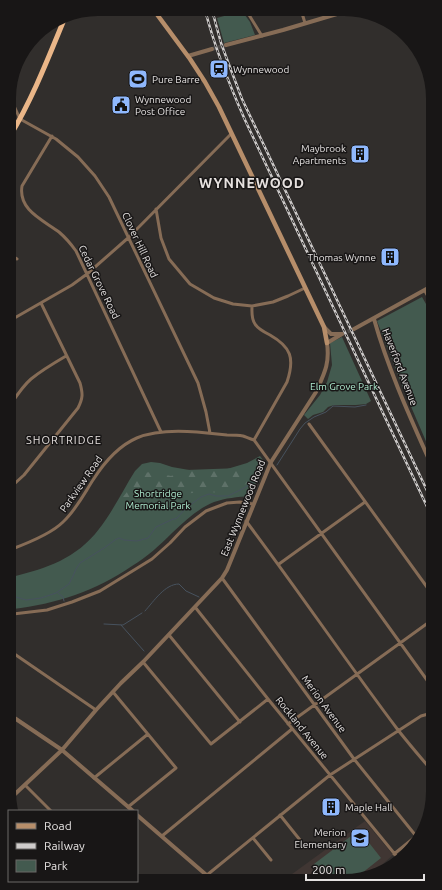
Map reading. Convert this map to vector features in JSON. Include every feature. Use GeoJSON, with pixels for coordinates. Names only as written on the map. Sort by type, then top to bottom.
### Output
{"type":"FeatureCollection","features":[{"type":"Feature","properties":{"kind":"highway"},"geometry":{"type":"LineString","coordinates":[[16,126],[62,24]]}},
{"type":"Feature","properties":{"kind":"main road","name":"East Wynnewood Road"},"geometry":{"type":"LineString","coordinates":[[159,16],[188,56],[219,107],[324,327],[327,343]]}},
{"type":"Feature","properties":{"kind":"street"},"geometry":{"type":"LineString","coordinates":[[250,16],[262,36]]}},
{"type":"Feature","properties":{"kind":"street"},"geometry":{"type":"LineString","coordinates":[[303,16],[305,23]]}},
{"type":"Feature","properties":{"kind":"street"},"geometry":{"type":"LineString","coordinates":[[226,45],[330,16]]}},
{"type":"Feature","properties":{"kind":"street"},"geometry":{"type":"LineString","coordinates":[[188,56],[212,49]]}},
{"type":"Feature","properties":{"kind":"street"},"geometry":{"type":"LineString","coordinates":[[16,110],[20,119]]}},
{"type":"Feature","properties":{"kind":"street","name":"Clover Hill Road"},"geometry":{"type":"LineString","coordinates":[[20,119],[52,136],[78,157],[95,176],[109,197],[198,383],[210,433]]}},
{"type":"Feature","properties":{"kind":"street"},"geometry":{"type":"LineString","coordinates":[[16,317],[41,304],[87,274],[128,238],[231,134]]}},
{"type":"Feature","properties":{"kind":"street","name":"Cedar Grove Road"},"geometry":{"type":"LineString","coordinates":[[52,136],[22,186],[22,200],[32,212],[70,242],[76,251],[161,432]]}},
{"type":"Feature","properties":{"kind":"street"},"geometry":{"type":"LineString","coordinates":[[156,209],[161,238],[169,259],[190,284],[214,298],[233,304],[252,306],[273,302],[305,288]]}},
{"type":"Feature","properties":{"kind":"street"},"geometry":{"type":"LineString","coordinates":[[354,329],[425,290]]}},
{"type":"Feature","properties":{"kind":"street"},"geometry":{"type":"LineString","coordinates":[[16,482],[24,475],[78,408],[82,400],[80,383],[41,304]]}},
{"type":"Feature","properties":{"kind":"street"},"geometry":{"type":"LineString","coordinates":[[252,306],[254,323],[258,328],[284,345],[289,354],[290,362],[290,372],[287,382],[254,440],[426,678]]}},
{"type":"Feature","properties":{"kind":"street","name":"Haverford Avenue"},"geometry":{"type":"LineString","coordinates":[[374,319],[384,351],[407,410],[426,453]]}},
{"type":"Feature","properties":{"kind":"street"},"geometry":{"type":"LineString","coordinates":[[324,327],[331,334],[342,334],[327,343]]}},
{"type":"Feature","properties":{"kind":"street","name":"East Wynnewood Road"},"geometry":{"type":"LineString","coordinates":[[16,793],[62,750],[96,710],[144,662],[222,578],[227,570],[271,462],[316,392],[322,379],[326,368],[328,355],[327,343]]}},
{"type":"Feature","properties":{"kind":"street"},"geometry":{"type":"LineString","coordinates":[[16,396],[31,379],[66,356]]}},
{"type":"Feature","properties":{"kind":"street"},"geometry":{"type":"LineString","coordinates":[[309,424],[426,586]]}},
{"type":"Feature","properties":{"kind":"street","name":"Parkview Road"},"geometry":{"type":"LineString","coordinates":[[16,547],[51,531],[63,523],[83,498],[102,466],[122,446],[136,438],[161,432],[177,431],[241,436],[254,440]]}},
{"type":"Feature","properties":{"kind":"street"},"geometry":{"type":"LineString","coordinates":[[16,614],[47,610],[100,591],[152,559],[185,527],[206,511],[226,503],[240,502],[254,504]]}},
{"type":"Feature","properties":{"kind":"street"},"geometry":{"type":"LineString","coordinates":[[279,564],[365,502]]}},
{"type":"Feature","properties":{"kind":"street"},"geometry":{"type":"LineString","coordinates":[[246,521],[279,564],[398,730],[426,764]]}},
{"type":"Feature","properties":{"kind":"street","name":"Merion Avenue"},"geometry":{"type":"LineString","coordinates":[[222,578],[354,759],[416,832]]}},
{"type":"Feature","properties":{"kind":"street","name":"Rockland Avenue"},"geometry":{"type":"LineString","coordinates":[[195,607],[394,854]]}},
{"type":"Feature","properties":{"kind":"street"},"geometry":{"type":"LineString","coordinates":[[288,724],[426,624]]}},
{"type":"Feature","properties":{"kind":"street"},"geometry":{"type":"LineString","coordinates":[[169,635],[240,722]]}},
{"type":"Feature","properties":{"kind":"street"},"geometry":{"type":"LineString","coordinates":[[16,655],[96,710]]}},
{"type":"Feature","properties":{"kind":"street"},"geometry":{"type":"LineString","coordinates":[[144,662],[211,744],[268,699]]}},
{"type":"Feature","properties":{"kind":"street"},"geometry":{"type":"LineString","coordinates":[[113,692],[176,768],[128,807]]}},
{"type":"Feature","properties":{"kind":"street"},"geometry":{"type":"LineString","coordinates":[[212,874],[280,815],[330,775],[398,730],[421,716],[426,715]]}},
{"type":"Feature","properties":{"kind":"street"},"geometry":{"type":"LineString","coordinates":[[16,719],[62,750],[132,810]]}},
{"type":"Feature","properties":{"kind":"street"},"geometry":{"type":"LineString","coordinates":[[162,836],[292,728]]}},
{"type":"Feature","properties":{"kind":"street"},"geometry":{"type":"LineString","coordinates":[[94,778],[148,734]]}},
{"type":"Feature","properties":{"kind":"street"},"geometry":{"type":"LineString","coordinates":[[25,785],[50,810]]}},
{"type":"Feature","properties":{"kind":"street"},"geometry":{"type":"LineString","coordinates":[[280,815],[300,840]]}},
{"type":"Feature","properties":{"kind":"street"},"geometry":{"type":"LineString","coordinates":[[139,816],[206,874]]}},
{"type":"Feature","properties":{"kind":"street"},"geometry":{"type":"LineString","coordinates":[[253,838],[271,860]]}},
{"type":"Feature","properties":{"kind":"street"},"geometry":{"type":"LineString","coordinates":[[394,854],[410,841]]}},
{"type":"Feature","properties":{"kind":"shaded area","name":"Merion Elementary"},"geometry":{"type":"Polygon","coordinates":[[[365,821],[393,855],[380,866],[360,872],[349,874],[292,874],[365,821]]]}},
{"type":"Feature","properties":{"kind":"green space"},"geometry":{"type":"Polygon","coordinates":[[[224,16],[246,16],[250,22],[255,35],[224,43],[217,18],[224,16]]]}},
{"type":"Feature","properties":{"kind":"green space"},"geometry":{"type":"Polygon","coordinates":[[[422,297],[426,304],[426,441],[403,388],[377,321],[422,297]]]}},
{"type":"Feature","properties":{"kind":"green space","name":"Elm Grove Park"},"geometry":{"type":"Polygon","coordinates":[[[342,337],[371,401],[366,404],[334,405],[308,419],[304,415],[320,395],[327,382],[332,365],[330,343],[342,337]]]}},
{"type":"Feature","properties":{"kind":"green space","name":"Shortridge Memorial Park"},"geometry":{"type":"Polygon","coordinates":[[[260,456],[264,465],[250,496],[236,497],[214,502],[202,508],[143,559],[104,583],[60,600],[16,609],[16,576],[49,566],[81,548],[99,529],[135,471],[142,464],[151,462],[160,463],[172,467],[195,471],[227,469],[247,463],[260,456]]]}},
{"type":"Feature","properties":{"kind":"green space"},"geometry":{"type":"Polygon","coordinates":[[[241,468],[254,479],[241,487],[225,493],[208,492],[177,494],[138,502],[123,497],[142,473],[151,472],[171,476],[186,470],[241,468]]]}},
{"type":"Feature","properties":{"kind":"green space"},"geometry":{"type":"Polygon","coordinates":[[[359,830],[381,858],[364,871],[349,874],[317,874],[319,872],[314,864],[359,830]]]}},
{"type":"Feature","properties":{"kind":"waterway"},"geometry":{"type":"LineString","coordinates":[[277,465],[305,423],[326,412],[333,406],[355,407],[366,405]]}},
{"type":"Feature","properties":{"kind":"waterway"},"geometry":{"type":"LineString","coordinates":[[16,597],[26,600],[41,598],[56,593],[69,584],[80,563],[115,540],[119,538],[137,541],[148,538],[156,527],[177,518],[185,509],[201,497],[209,494],[216,496],[228,496],[257,479]]}},
{"type":"Feature","properties":{"kind":"waterway"},"geometry":{"type":"LineString","coordinates":[[145,611],[164,590],[174,585],[179,584],[186,591],[199,597]]}},
{"type":"Feature","properties":{"kind":"waterway"},"geometry":{"type":"LineString","coordinates":[[58,593],[63,597],[64,601]]}},
{"type":"Feature","properties":{"kind":"waterway"},"geometry":{"type":"LineString","coordinates":[[104,624],[123,625],[142,613]]}},
{"type":"Feature","properties":{"kind":"waterway"},"geometry":{"type":"LineString","coordinates":[[121,625],[144,651]]}},
{"type":"Feature","properties":{"kind":"tunnel"},"geometry":{"type":"LineString","coordinates":[[212,49],[226,45]]}},
{"type":"Feature","properties":{"kind":"tunnel"},"geometry":{"type":"LineString","coordinates":[[342,334],[354,329]]}},
{"type":"Feature","properties":{"kind":"railway"},"geometry":{"type":"LineString","coordinates":[[207,16],[223,66],[245,120],[426,504]]}},
{"type":"Feature","properties":{"kind":"railway"},"geometry":{"type":"LineString","coordinates":[[214,16],[221,43],[242,99],[426,488]]}},
{"type":"Feature","properties":{"kind":"place","name":"Wynnewood"},"geometry":{"type":"Point","coordinates":[219,69]}},
{"type":"Feature","properties":{"kind":"place","name":"Pure Barre"},"geometry":{"type":"Point","coordinates":[138,79]}},
{"type":"Feature","properties":{"kind":"place","name":"Wynnewood Post Office"},"geometry":{"type":"Point","coordinates":[121,105]}},
{"type":"Feature","properties":{"kind":"place","name":"Maybrook Apartments"},"geometry":{"type":"Point","coordinates":[360,154]}},
{"type":"Feature","properties":{"kind":"place","name":"Thomas Wynne"},"geometry":{"type":"Point","coordinates":[390,257]}},
{"type":"Feature","properties":{"kind":"place","name":"Maple Hall"},"geometry":{"type":"Point","coordinates":[331,807]}},
{"type":"Feature","properties":{"kind":"place","name":"Merion Elementary"},"geometry":{"type":"Point","coordinates":[360,838]}},
{"type":"Feature","properties":{"kind":"district","name":"WYNNEWOOD"},"geometry":{"type":"Point","coordinates":[252,183]}},
{"type":"Feature","properties":{"kind":"district","name":"SHORTRIDGE"},"geometry":{"type":"Point","coordinates":[64,440]}}]}
